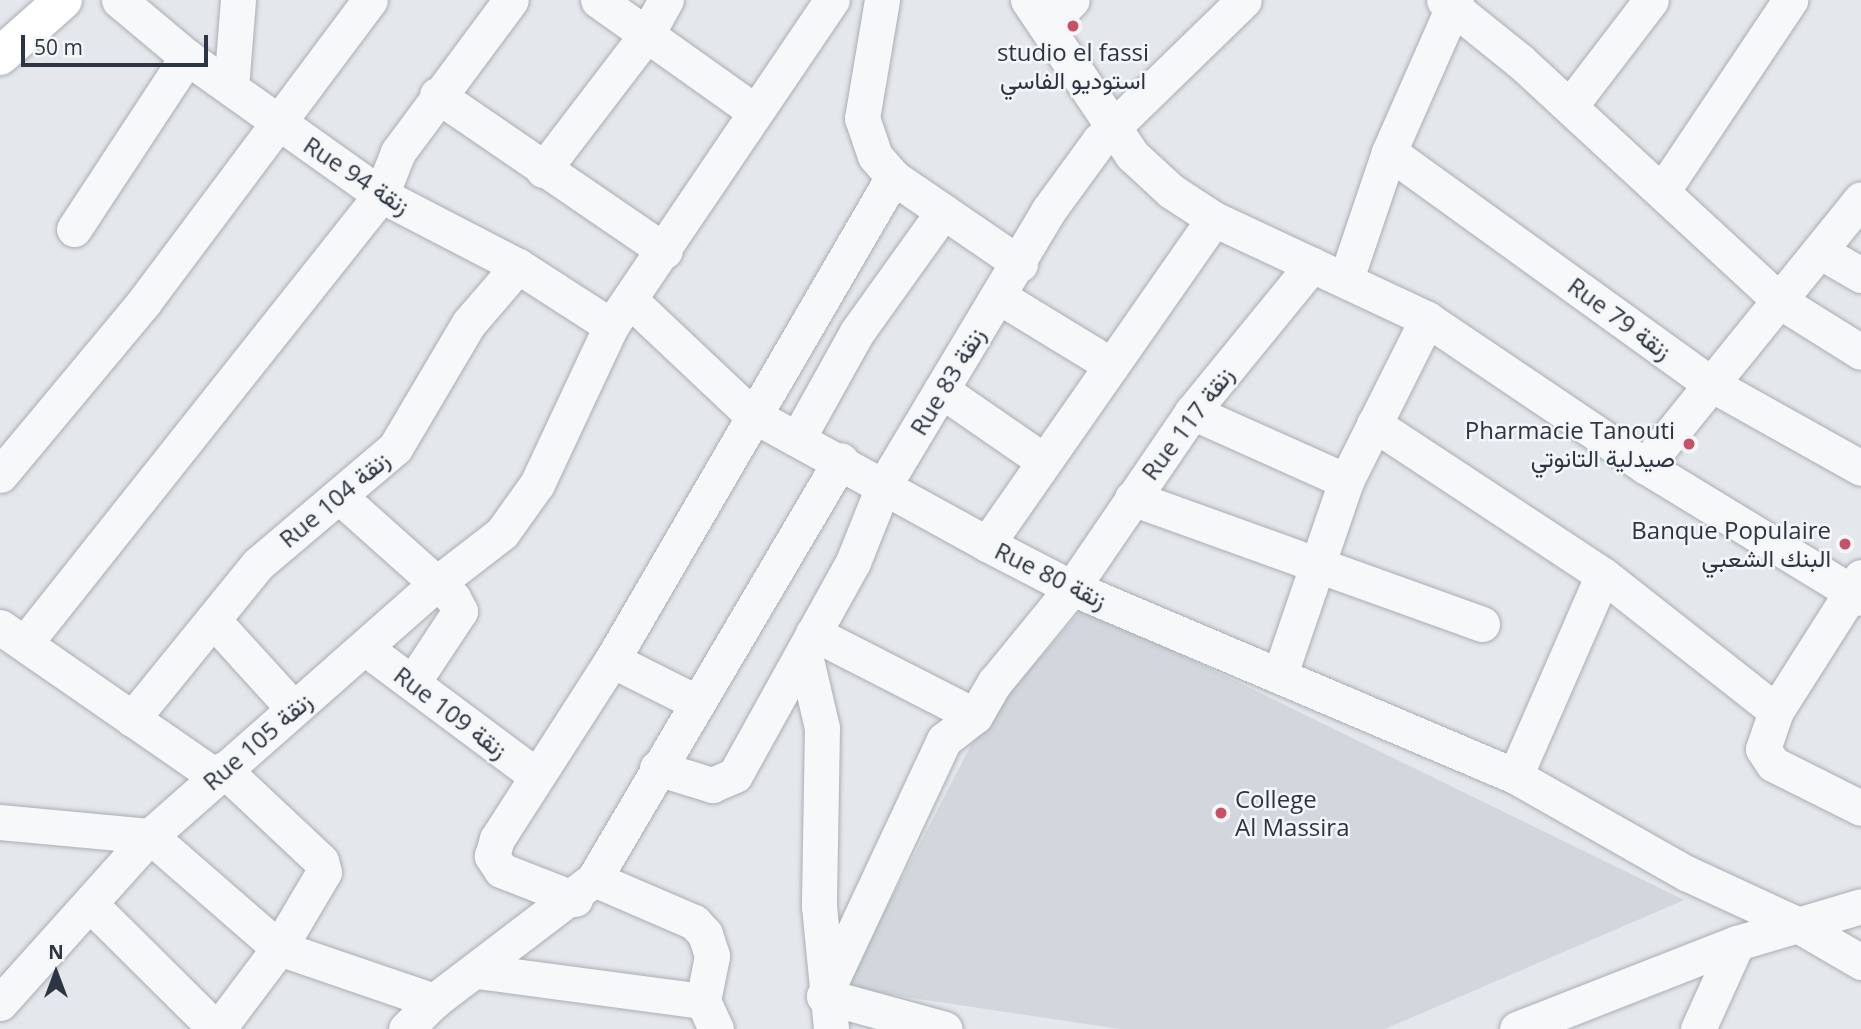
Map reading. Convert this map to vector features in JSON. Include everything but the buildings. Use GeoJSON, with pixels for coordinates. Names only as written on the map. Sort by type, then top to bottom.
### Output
{"type":"FeatureCollection","features":[{"type":"Feature","properties":{"kind":"main road"},"geometry":{"type":"LineString","coordinates":[[0,56],[63,0]]}},
{"type":"Feature","properties":{"kind":"street","name":"Rue 94 زنقة"},"geometry":{"type":"LineString","coordinates":[[119,0],[187,57],[381,195],[517,266],[621,314]]}},
{"type":"Feature","properties":{"kind":"street"},"geometry":{"type":"LineString","coordinates":[[231,87],[238,0]]}},
{"type":"Feature","properties":{"kind":"street"},"geometry":{"type":"LineString","coordinates":[[0,475],[144,302],[370,0]]}},
{"type":"Feature","properties":{"kind":"street"},"geometry":{"type":"LineString","coordinates":[[598,0],[754,111]]}},
{"type":"Feature","properties":{"kind":"street"},"geometry":{"type":"LineString","coordinates":[[543,170],[647,34],[666,0]]}},
{"type":"Feature","properties":{"kind":"street","name":"Rue 105 زنقة"},"geometry":{"type":"LineString","coordinates":[[0,1003],[91,905],[150,836],[219,772],[365,648],[436,583],[502,533],[522,508],[621,314],[754,111],[832,0]]}},
{"type":"Feature","properties":{"kind":"street"},"geometry":{"type":"LineString","coordinates":[[882,0],[862,118],[875,156],[893,177],[1020,264]]}},
{"type":"Feature","properties":{"kind":"street","name":"Rue 83 زنقة"},"geometry":{"type":"LineString","coordinates":[[657,768],[712,785],[730,780],[853,562],[884,487],[998,296],[1020,264],[1048,211],[1114,126],[1244,0]]}},
{"type":"Feature","properties":{"kind":"street"},"geometry":{"type":"LineString","coordinates":[[1570,106],[1651,0]]}},
{"type":"Feature","properties":{"kind":"street"},"geometry":{"type":"LineString","coordinates":[[1663,190],[1790,0]]}},
{"type":"Feature","properties":{"kind":"street"},"geometry":{"type":"LineString","coordinates":[[1346,279],[1389,152],[1451,2],[1663,190],[1781,302],[1861,352]]}},
{"type":"Feature","properties":{"kind":"street"},"geometry":{"type":"LineString","coordinates":[[91,905],[217,1029],[279,948],[323,876],[321,861],[219,772],[132,719],[13,635],[381,195],[398,152],[502,3]]}},
{"type":"Feature","properties":{"kind":"street"},"geometry":{"type":"LineString","coordinates":[[1050,8],[1114,126],[1149,172],[1214,219],[1426,319],[1645,466],[1857,589],[1776,711],[1765,736],[1766,758],[1861,808]]}},
{"type":"Feature","properties":{"kind":"street"},"geometry":{"type":"LineString","coordinates":[[74,229],[187,57]]}},
{"type":"Feature","properties":{"kind":"street"},"geometry":{"type":"LineString","coordinates":[[437,95],[664,251]]}},
{"type":"Feature","properties":{"kind":"street","name":"Rue 79 زنقة"},"geometry":{"type":"LineString","coordinates":[[1389,152],[1711,384],[1861,468]]}},
{"type":"Feature","properties":{"kind":"street"},"geometry":{"type":"LineString","coordinates":[[477,971],[710,1015],[712,956],[705,934],[694,922],[495,863],[497,839],[612,660],[751,414],[893,177]]}},
{"type":"Feature","properties":{"kind":"street"},"geometry":{"type":"LineString","coordinates":[[1645,466],[1822,253],[1861,199]]}},
{"type":"Feature","properties":{"kind":"street"},"geometry":{"type":"LineString","coordinates":[[798,438],[857,332],[943,212]]}},
{"type":"Feature","properties":{"kind":"street"},"geometry":{"type":"LineString","coordinates":[[987,544],[1214,219]]}},
{"type":"Feature","properties":{"kind":"street"},"geometry":{"type":"LineString","coordinates":[[1822,253],[1861,275]]}},
{"type":"Feature","properties":{"kind":"street","name":"Rue 117 زنقة"},"geometry":{"type":"LineString","coordinates":[[975,716],[995,682],[1072,588],[1192,412],[1312,264]]}},
{"type":"Feature","properties":{"kind":"street","name":"Rue 104 زنقة"},"geometry":{"type":"LineString","coordinates":[[132,719],[258,564],[395,448],[469,323],[517,266]]}},
{"type":"Feature","properties":{"kind":"street"},"geometry":{"type":"LineString","coordinates":[[998,296],[1111,365]]}},
{"type":"Feature","properties":{"kind":"street","name":"Rue 80 زنقة"},"geometry":{"type":"LineString","coordinates":[[621,314],[751,414],[841,460],[987,544],[1072,588],[1280,674],[1514,776],[1686,873],[1794,923],[1861,962]]}},
{"type":"Feature","properties":{"kind":"street"},"geometry":{"type":"LineString","coordinates":[[1280,674],[1346,481],[1426,319]]}},
{"type":"Feature","properties":{"kind":"street"},"geometry":{"type":"LineString","coordinates":[[941,390],[1045,461]]}},
{"type":"Feature","properties":{"kind":"street"},"geometry":{"type":"LineString","coordinates":[[1192,412],[1346,481]]}},
{"type":"Feature","properties":{"kind":"street"},"geometry":{"type":"LineString","coordinates":[[1374,424],[1602,575],[1776,711]]}},
{"type":"Feature","properties":{"kind":"street"},"geometry":{"type":"LineString","coordinates":[[406,1029],[434,1001],[585,889],[841,460]]}},
{"type":"Feature","properties":{"kind":"street"},"geometry":{"type":"LineString","coordinates":[[340,497],[436,583],[460,611],[413,682]]}},
{"type":"Feature","properties":{"kind":"street"},"geometry":{"type":"LineString","coordinates":[[1132,498],[1482,624]]}},
{"type":"Feature","properties":{"kind":"street"},"geometry":{"type":"LineString","coordinates":[[1514,776],[1602,575]]}},
{"type":"Feature","properties":{"kind":"street"},"geometry":{"type":"LineString","coordinates":[[213,620],[293,708]]}},
{"type":"Feature","properties":{"kind":"street"},"geometry":{"type":"LineString","coordinates":[[809,642],[975,716],[944,740],[827,1013]]}},
{"type":"Feature","properties":{"kind":"street"},"geometry":{"type":"LineString","coordinates":[[809,642],[822,728],[827,1013]]}},
{"type":"Feature","properties":{"kind":"street","name":"Rue 109 زنقة"},"geometry":{"type":"LineString","coordinates":[[365,648],[537,776]]}},
{"type":"Feature","properties":{"kind":"street"},"geometry":{"type":"LineString","coordinates":[[612,660],[696,702]]}},
{"type":"Feature","properties":{"kind":"street"},"geometry":{"type":"LineString","coordinates":[[0,822],[150,836],[279,948],[434,1001]]}},
{"type":"Feature","properties":{"kind":"street"},"geometry":{"type":"LineString","coordinates":[[1517,1029],[1558,1020],[1737,943],[1794,923],[1861,906]]}},
{"type":"Feature","properties":{"kind":"street"},"geometry":{"type":"LineString","coordinates":[[1698,1029],[1737,943]]}},
{"type":"Feature","properties":{"kind":"street"},"geometry":{"type":"LineString","coordinates":[[827,1013],[946,1029]]}},
{"type":"Feature","properties":{"kind":"shaded area","name":"College Al Massira"},"geometry":{"type":"Polygon","coordinates":[[[1084,607],[1684,900],[1385,1029],[1120,1029],[845,988],[981,726],[1084,607]]]}},
{"type":"Feature","properties":{"kind":"place","name":"studio el fassi استوديو الفاسي"},"geometry":{"type":"Point","coordinates":[1073,26]}},
{"type":"Feature","properties":{"kind":"place","name":"Pharmacie Tanouti صيدلية التانوتي"},"geometry":{"type":"Point","coordinates":[1689,444]}},
{"type":"Feature","properties":{"kind":"place","name":"Banque Populaire البنك الشعبي"},"geometry":{"type":"Point","coordinates":[1845,544]}},
{"type":"Feature","properties":{"kind":"place","name":"College Al Massira"},"geometry":{"type":"Point","coordinates":[1221,813]}}]}
